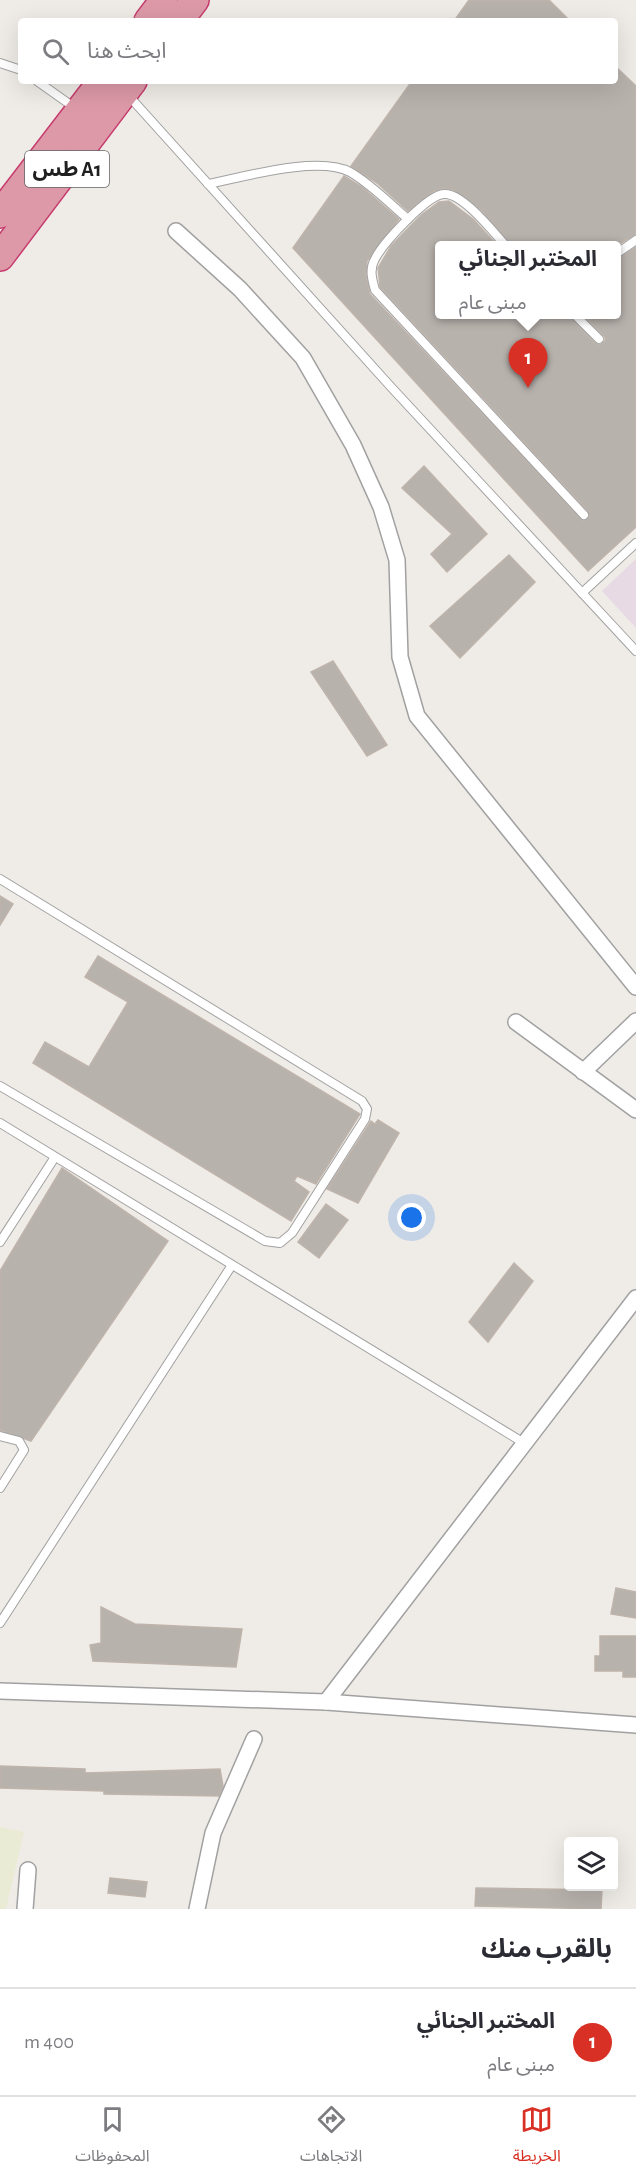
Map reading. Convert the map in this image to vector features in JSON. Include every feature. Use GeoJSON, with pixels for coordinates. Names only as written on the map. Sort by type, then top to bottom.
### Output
{"type":"FeatureCollection","features":[{"type":"Feature","properties":{"kind":"highway"},"geometry":{"type":"LineString","coordinates":[[150,18],[164,0]]}},
{"type":"Feature","properties":{"kind":"highway"},"geometry":{"type":"LineString","coordinates":[[181,18],[195,0]]}},
{"type":"Feature","properties":{"kind":"highway","name":"طس A1"},"geometry":{"type":"LineString","coordinates":[[0,214],[120,85]]}},
{"type":"Feature","properties":{"kind":"highway","name":"طس A1"},"geometry":{"type":"LineString","coordinates":[[0,257],[89,119]]}},
{"type":"Feature","properties":{"kind":"street"},"geometry":{"type":"LineString","coordinates":[[176,231],[240,289],[297,350],[325,392],[353,445],[381,507],[398,560],[400,657],[417,716],[636,987]]}},
{"type":"Feature","properties":{"kind":"street"},"geometry":{"type":"LineString","coordinates":[[583,1072],[636,1021]]}},
{"type":"Feature","properties":{"kind":"street"},"geometry":{"type":"LineString","coordinates":[[516,1022],[636,1110]]}},
{"type":"Feature","properties":{"kind":"street"},"geometry":{"type":"LineString","coordinates":[[326,1702],[636,1298]]}},
{"type":"Feature","properties":{"kind":"street"},"geometry":{"type":"LineString","coordinates":[[0,1691],[326,1702],[636,1725]]}},
{"type":"Feature","properties":{"kind":"street"},"geometry":{"type":"LineString","coordinates":[[197,1909],[213,1833],[254,1739]]}},
{"type":"Feature","properties":{"kind":"street"},"geometry":{"type":"LineString","coordinates":[[25,1909],[28,1870]]}},
{"type":"Feature","properties":{"kind":"lane"},"geometry":{"type":"LineString","coordinates":[[0,63],[18,69]]}},
{"type":"Feature","properties":{"kind":"lane"},"geometry":{"type":"LineString","coordinates":[[41,84],[89,119]]}},
{"type":"Feature","properties":{"kind":"lane"},"geometry":{"type":"LineString","coordinates":[[120,85],[399,395],[636,651]]}},
{"type":"Feature","properties":{"kind":"lane"},"geometry":{"type":"LineString","coordinates":[[208,184],[311,165],[331,166],[350,172],[408,219]]}},
{"type":"Feature","properties":{"kind":"lane"},"geometry":{"type":"LineString","coordinates":[[501,241],[460,198],[445,193],[430,199],[408,219],[374,259],[371,276],[375,290],[584,515]]}},
{"type":"Feature","properties":{"kind":"lane"},"geometry":{"type":"LineString","coordinates":[[621,250],[636,240]]}},
{"type":"Feature","properties":{"kind":"lane"},"geometry":{"type":"LineString","coordinates":[[578,319],[599,339]]}},
{"type":"Feature","properties":{"kind":"lane"},"geometry":{"type":"LineString","coordinates":[[582,593],[636,543]]}},
{"type":"Feature","properties":{"kind":"lane"},"geometry":{"type":"LineString","coordinates":[[0,879],[362,1101],[367,1109],[365,1119],[292,1233],[280,1243],[265,1241],[0,1086]]}},
{"type":"Feature","properties":{"kind":"lane"},"geometry":{"type":"LineString","coordinates":[[0,1123],[524,1443]]}},
{"type":"Feature","properties":{"kind":"lane"},"geometry":{"type":"LineString","coordinates":[[0,1242],[55,1157]]}},
{"type":"Feature","properties":{"kind":"lane"},"geometry":{"type":"LineString","coordinates":[[0,1623],[232,1265]]}},
{"type":"Feature","properties":{"kind":"lane"},"geometry":{"type":"LineString","coordinates":[[0,1436],[19,1441],[24,1450],[0,1488]]}},
{"type":"Feature","properties":{"kind":"shaded area"},"geometry":{"type":"Polygon","coordinates":[[[636,559],[636,628],[602,591],[636,559]]]}},
{"type":"Feature","properties":{"kind":"green space"},"geometry":{"type":"Polygon","coordinates":[[[0,1827],[24,1832],[6,1909],[0,1909],[0,1827]]]}},
{"type":"Feature","properties":{"kind":"building"},"geometry":{"type":"Polygon","coordinates":[[[469,0],[549,0],[567,18],[456,18],[469,0]]]}},
{"type":"Feature","properties":{"kind":"building"},"geometry":{"type":"Polygon","coordinates":[[[618,69],[636,86],[636,234],[621,243],[621,241],[508,241],[481,210],[454,190],[444,188],[434,191],[408,211],[377,183],[351,166],[410,84],[618,84],[618,69]]]}},
{"type":"Feature","properties":{"kind":"building"},"geometry":{"type":"Polygon","coordinates":[[[344,176],[362,187],[399,219],[367,261],[366,275],[370,294],[583,521],[589,517],[588,511],[380,287],[378,268],[391,246],[421,215],[439,202],[449,201],[473,219],[493,241],[435,241],[435,319],[572,319],[595,343],[600,345],[605,341],[605,337],[587,319],[621,319],[621,257],[636,247],[636,527],[588,571],[293,248],[344,176]]]}},
{"type":"Feature","properties":{"kind":"building"},"geometry":{"type":"Polygon","coordinates":[[[424,466],[487,534],[447,572],[431,554],[452,534],[402,488],[424,466]]]}},
{"type":"Feature","properties":{"kind":"building"},"geometry":{"type":"Polygon","coordinates":[[[509,555],[535,582],[460,658],[430,626],[509,555]]]}},
{"type":"Feature","properties":{"kind":"building"},"geometry":{"type":"Polygon","coordinates":[[[333,661],[387,745],[367,756],[311,672],[333,661]]]}},
{"type":"Feature","properties":{"kind":"building"},"geometry":{"type":"Polygon","coordinates":[[[0,896],[13,904],[0,925],[0,896]]]}},
{"type":"Feature","properties":{"kind":"building"},"geometry":{"type":"Polygon","coordinates":[[[98,956],[360,1114],[316,1184],[297,1176],[294,1181],[309,1192],[291,1221],[33,1063],[45,1042],[89,1067],[128,1002],[85,977],[98,956]]]}},
{"type":"Feature","properties":{"kind":"building"},"geometry":{"type":"Polygon","coordinates":[[[378,1120],[399,1133],[358,1203],[327,1189],[371,1121],[375,1124],[378,1120]]]}},
{"type":"Feature","properties":{"kind":"building"},"geometry":{"type":"Polygon","coordinates":[[[62,1168],[168,1241],[31,1441],[0,1430],[0,1271],[62,1168]]]}},
{"type":"Feature","properties":{"kind":"building"},"geometry":{"type":"Polygon","coordinates":[[[326,1204],[348,1220],[319,1258],[298,1242],[326,1204]]]}},
{"type":"Feature","properties":{"kind":"building"},"geometry":{"type":"Polygon","coordinates":[[[514,1263],[533,1281],[488,1342],[469,1322],[514,1263]]]}},
{"type":"Feature","properties":{"kind":"building"},"geometry":{"type":"Polygon","coordinates":[[[616,1588],[636,1592],[636,1618],[611,1614],[616,1588]]]}},
{"type":"Feature","properties":{"kind":"building"},"geometry":{"type":"Polygon","coordinates":[[[101,1607],[135,1624],[242,1629],[236,1667],[93,1661],[90,1645],[101,1643],[101,1607]]]}},
{"type":"Feature","properties":{"kind":"building"},"geometry":{"type":"Polygon","coordinates":[[[600,1636],[636,1636],[636,1677],[623,1677],[623,1671],[595,1671],[595,1656],[600,1656],[600,1636]]]}},
{"type":"Feature","properties":{"kind":"building"},"geometry":{"type":"Polygon","coordinates":[[[0,1766],[85,1769],[85,1773],[220,1769],[223,1786],[219,1796],[104,1794],[104,1791],[0,1788],[0,1766]]]}},
{"type":"Feature","properties":{"kind":"building"},"geometry":{"type":"Polygon","coordinates":[[[110,1878],[147,1882],[145,1897],[108,1893],[110,1878]]]}},
{"type":"Feature","properties":{"kind":"building"},"geometry":{"type":"Polygon","coordinates":[[[476,1888],[602,1891],[601,1909],[475,1906],[476,1888]]]}},
{"type":"Feature","properties":{"kind":"place","name":"المختبر الجنائي"},"geometry":{"type":"Point","coordinates":[528,388]}}]}
